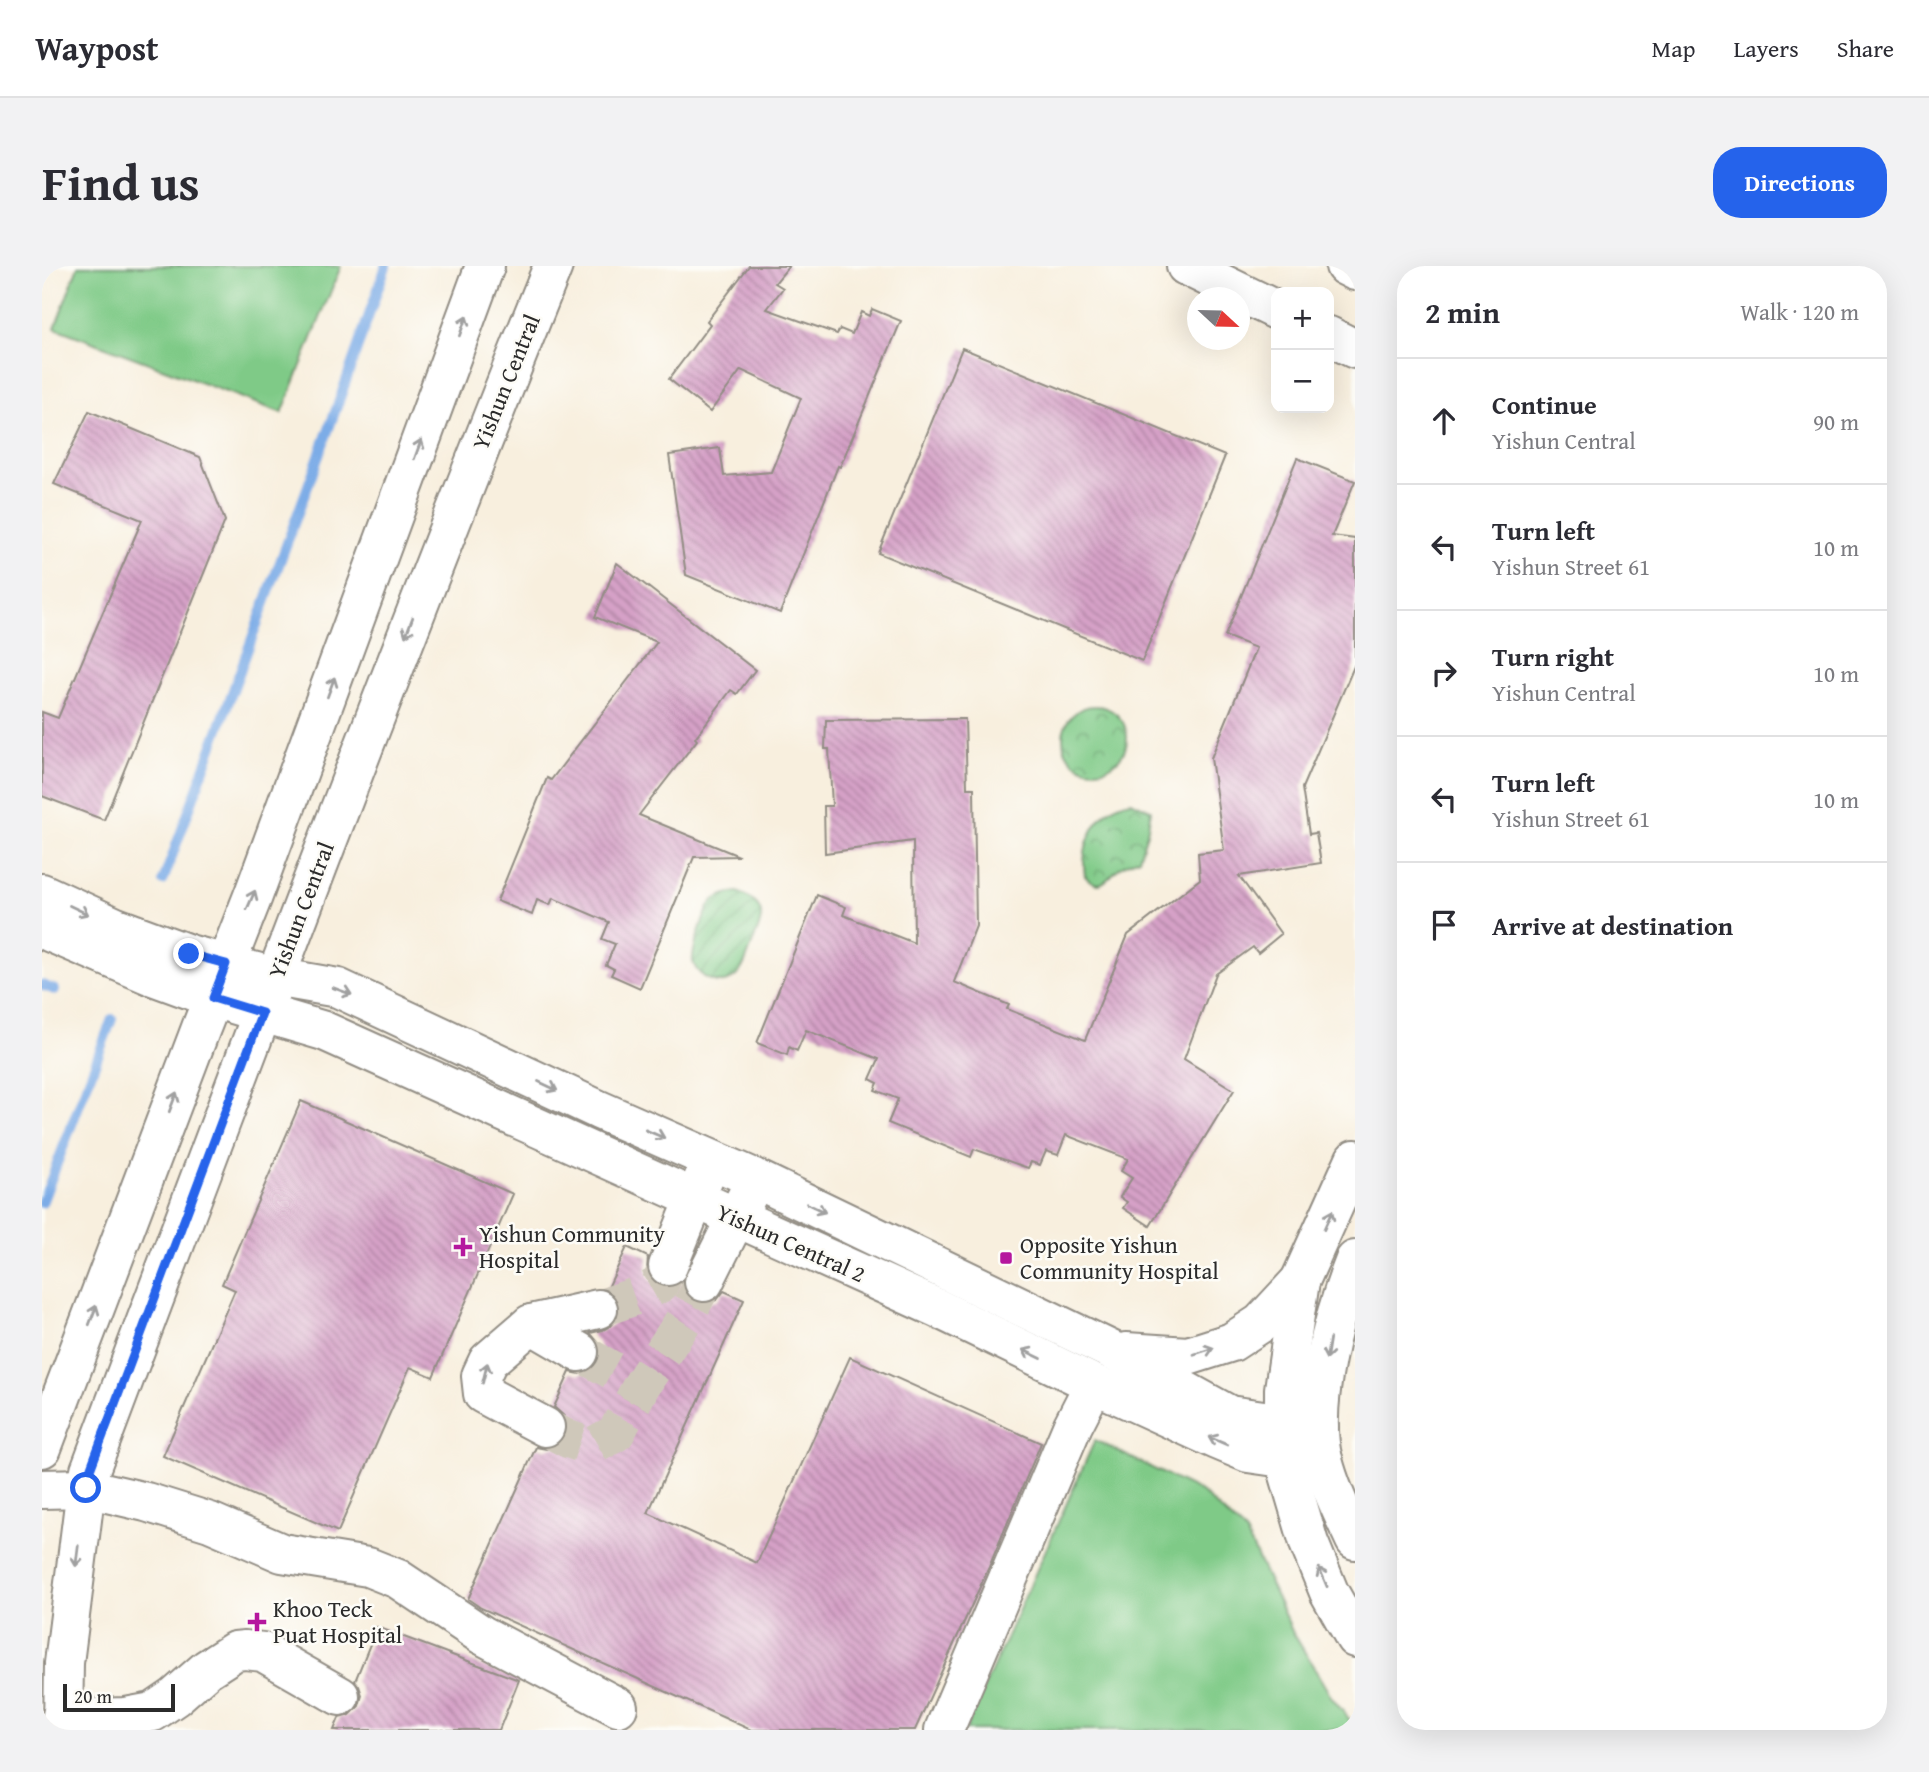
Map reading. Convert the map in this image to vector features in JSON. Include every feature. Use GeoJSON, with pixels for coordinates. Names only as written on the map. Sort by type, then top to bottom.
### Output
{"type":"FeatureCollection","features":[{"type":"Feature","properties":{"kind":"street"},"geometry":{"type":"LineString","coordinates":[[42,1448],[253,896],[485,266]]}},
{"type":"Feature","properties":{"kind":"street","name":"Yishun Central"},"geometry":{"type":"LineString","coordinates":[[62,1722],[64,1663],[90,1470],[433,564],[553,266]]}},
{"type":"Feature","properties":{"kind":"street"},"geometry":{"type":"LineString","coordinates":[[1186,266],[1271,308]]}},
{"type":"Feature","properties":{"kind":"street"},"geometry":{"type":"LineString","coordinates":[[1345,266],[1355,271]]}},
{"type":"Feature","properties":{"kind":"street"},"geometry":{"type":"LineString","coordinates":[[1334,338],[1355,349]]}},
{"type":"Feature","properties":{"kind":"street"},"geometry":{"type":"LineString","coordinates":[[42,893],[112,942]]}},
{"type":"Feature","properties":{"kind":"street"},"geometry":{"type":"LineString","coordinates":[[42,929],[112,942],[219,981]]}},
{"type":"Feature","properties":{"kind":"street","name":"Yishun Central 2"},"geometry":{"type":"LineString","coordinates":[[219,981],[275,977],[338,988],[599,1110],[754,1178],[1113,1351],[1229,1415],[1302,1442]]}},
{"type":"Feature","properties":{"kind":"street","name":"Yishun Central 2"},"geometry":{"type":"LineString","coordinates":[[219,981],[262,1013],[324,1031],[937,1308],[1094,1384],[1248,1453],[1302,1442]]}},
{"type":"Feature","properties":{"kind":"street"},"geometry":{"type":"LineString","coordinates":[[668,1266],[712,1158]]}},
{"type":"Feature","properties":{"kind":"street"},"geometry":{"type":"LineString","coordinates":[[1355,1159],[1300,1281],[1284,1389],[1302,1442],[1334,1493],[1355,1541]]}},
{"type":"Feature","properties":{"kind":"street"},"geometry":{"type":"LineString","coordinates":[[704,1282],[737,1219],[754,1178]]}},
{"type":"Feature","properties":{"kind":"street"},"geometry":{"type":"LineString","coordinates":[[1355,1261],[1331,1333],[1321,1392],[1302,1442],[1309,1543],[1329,1592],[1355,1638]]}},
{"type":"Feature","properties":{"kind":"street","name":"Yishun Central 2"},"geometry":{"type":"LineString","coordinates":[[1113,1351],[1188,1356],[1232,1342],[1261,1323],[1300,1281]]}},
{"type":"Feature","properties":{"kind":"street"},"geometry":{"type":"LineString","coordinates":[[545,1427],[483,1394],[481,1376],[488,1360],[531,1324],[598,1309]]}},
{"type":"Feature","properties":{"kind":"street"},"geometry":{"type":"LineString","coordinates":[[531,1324],[579,1352]]}},
{"type":"Feature","properties":{"kind":"street"},"geometry":{"type":"LineString","coordinates":[[944,1730],[1073,1425],[1094,1384]]}},
{"type":"Feature","properties":{"kind":"street"},"geometry":{"type":"LineString","coordinates":[[42,1489],[86,1488],[146,1502],[210,1522],[282,1553],[368,1567],[398,1579],[482,1635],[618,1707]]}},
{"type":"Feature","properties":{"kind":"street"},"geometry":{"type":"LineString","coordinates":[[62,1722],[152,1712],[207,1670],[236,1651],[245,1650],[263,1652],[340,1696]]}},
{"type":"Feature","properties":{"kind":"green space"},"geometry":{"type":"Polygon","coordinates":[[[78,266],[341,266],[282,413],[55,328],[78,266]]]}},
{"type":"Feature","properties":{"kind":"green space"},"geometry":{"type":"Polygon","coordinates":[[[1095,706],[1113,712],[1121,720],[1127,738],[1121,756],[1113,764],[1095,770],[1077,764],[1069,756],[1063,738],[1069,720],[1077,712],[1095,706]]]}},
{"type":"Feature","properties":{"kind":"green space"},"geometry":{"type":"Polygon","coordinates":[[[1131,801],[1151,810],[1139,858],[1120,867],[1103,883],[1095,883],[1085,876],[1088,840],[1100,819],[1119,805],[1131,801]]]}},
{"type":"Feature","properties":{"kind":"green space"},"geometry":{"type":"Polygon","coordinates":[[[738,892],[756,903],[760,909],[760,921],[739,973],[730,980],[718,982],[700,973],[693,957],[713,901],[738,892]]]}},
{"type":"Feature","properties":{"kind":"green space"},"geometry":{"type":"Polygon","coordinates":[[[1095,1440],[1201,1492],[1246,1533],[1291,1629],[1332,1698],[1355,1726],[1355,1730],[965,1730],[1095,1440]]]}},
{"type":"Feature","properties":{"kind":"building"},"geometry":{"type":"Polygon","coordinates":[[[749,266],[789,266],[775,283],[783,288],[767,309],[837,334],[840,329],[852,334],[861,312],[869,316],[872,309],[901,321],[840,467],[838,466],[780,613],[686,575],[669,455],[720,448],[724,476],[771,472],[801,398],[741,370],[710,412],[669,379],[710,324],[707,321],[749,266]]]}},
{"type":"Feature","properties":{"kind":"building"},"geometry":{"type":"Polygon","coordinates":[[[962,348],[1225,456],[1142,661],[878,553],[962,348]]]}},
{"type":"Feature","properties":{"kind":"building"},"geometry":{"type":"Polygon","coordinates":[[[89,411],[200,457],[225,521],[104,820],[42,796],[42,712],[58,718],[142,520],[54,484],[89,411]]]}},
{"type":"Feature","properties":{"kind":"building"},"geometry":{"type":"Polygon","coordinates":[[[1297,458],[1355,481],[1332,536],[1355,539],[1355,664],[1302,788],[1309,834],[1316,833],[1321,863],[1239,876],[1281,934],[1258,953],[1253,947],[1216,974],[1184,1059],[1234,1090],[1150,1226],[1123,1208],[1127,1202],[1120,1197],[1132,1178],[1121,1171],[1128,1159],[1066,1135],[1058,1155],[1046,1151],[1040,1165],[1031,1162],[1028,1168],[974,1149],[971,1157],[888,1123],[898,1099],[875,1090],[878,1083],[870,1079],[879,1059],[806,1030],[797,1051],[789,1047],[787,1055],[757,1043],[817,895],[846,907],[843,915],[914,943],[913,841],[825,853],[824,806],[832,806],[829,749],[825,749],[826,720],[965,719],[967,788],[974,788],[976,926],[954,982],[1009,1005],[1007,1009],[1085,1040],[1128,935],[1200,879],[1198,853],[1224,850],[1211,758],[1256,648],[1225,636],[1297,458]]]}},
{"type":"Feature","properties":{"kind":"building"},"geometry":{"type":"Polygon","coordinates":[[[617,563],[755,670],[737,694],[731,690],[695,738],[697,740],[639,815],[739,856],[694,857],[640,988],[611,975],[614,969],[606,965],[615,944],[602,939],[609,922],[553,898],[550,905],[537,900],[532,915],[497,901],[547,778],[551,780],[657,642],[595,617],[617,563]]]}},
{"type":"Feature","properties":{"kind":"building"},"geometry":{"type":"Polygon","coordinates":[[[301,1101],[513,1194],[433,1377],[410,1367],[338,1532],[163,1456],[235,1290],[222,1284],[301,1101]]]}},
{"type":"Feature","properties":{"kind":"building"},"geometry":{"type":"Polygon","coordinates":[[[627,1247],[648,1257],[647,1270],[650,1279],[659,1286],[672,1287],[682,1282],[686,1295],[705,1304],[717,1300],[724,1291],[744,1300],[648,1513],[757,1563],[850,1357],[1041,1443],[989,1567],[915,1730],[751,1730],[481,1608],[468,1599],[536,1447],[546,1449],[556,1446],[565,1437],[567,1426],[564,1416],[554,1407],[570,1372],[580,1374],[589,1371],[598,1362],[601,1351],[598,1342],[590,1333],[612,1325],[619,1316],[619,1304],[607,1290],[627,1247]]]}},
{"type":"Feature","properties":{"kind":"building"},"geometry":{"type":"Polygon","coordinates":[[[377,1627],[519,1680],[499,1730],[334,1730],[339,1718],[350,1715],[359,1706],[362,1695],[355,1681],[377,1627]]]}},
{"type":"Feature","properties":{"kind":"waterway"},"geometry":{"type":"LineString","coordinates":[[163,881],[386,266]]}},
{"type":"Feature","properties":{"kind":"waterway"},"geometry":{"type":"LineString","coordinates":[[42,985],[55,990]]}},
{"type":"Feature","properties":{"kind":"waterway"},"geometry":{"type":"LineString","coordinates":[[42,1203],[112,1019]]}},
{"type":"Feature","properties":{"kind":"tunnel"},"geometry":{"type":"LineString","coordinates":[[598,1309],[642,1294],[660,1284],[668,1266]]}},
{"type":"Feature","properties":{"kind":"tunnel"},"geometry":{"type":"LineString","coordinates":[[545,1427],[591,1447],[616,1433],[704,1282]]}},
{"type":"Feature","properties":{"kind":"tunnel"},"geometry":{"type":"LineString","coordinates":[[579,1352],[641,1386]]}},
{"type":"Feature","properties":{"kind":"place","name":"Yishun Community Hospital"},"geometry":{"type":"Point","coordinates":[463,1247]}},
{"type":"Feature","properties":{"kind":"place","name":"Opposite Yishun Community Hospital"},"geometry":{"type":"Point","coordinates":[1006,1258]}},
{"type":"Feature","properties":{"kind":"place","name":"Khoo Teck Puat Hospital"},"geometry":{"type":"Point","coordinates":[257,1622]}},
{"type":"Feature","properties":{"kind":"route"},"geometry":{"type":"LineString","coordinates":[[86,1488],[90,1470],[262,1013],[213,998],[226,964],[189,954]]}}]}
